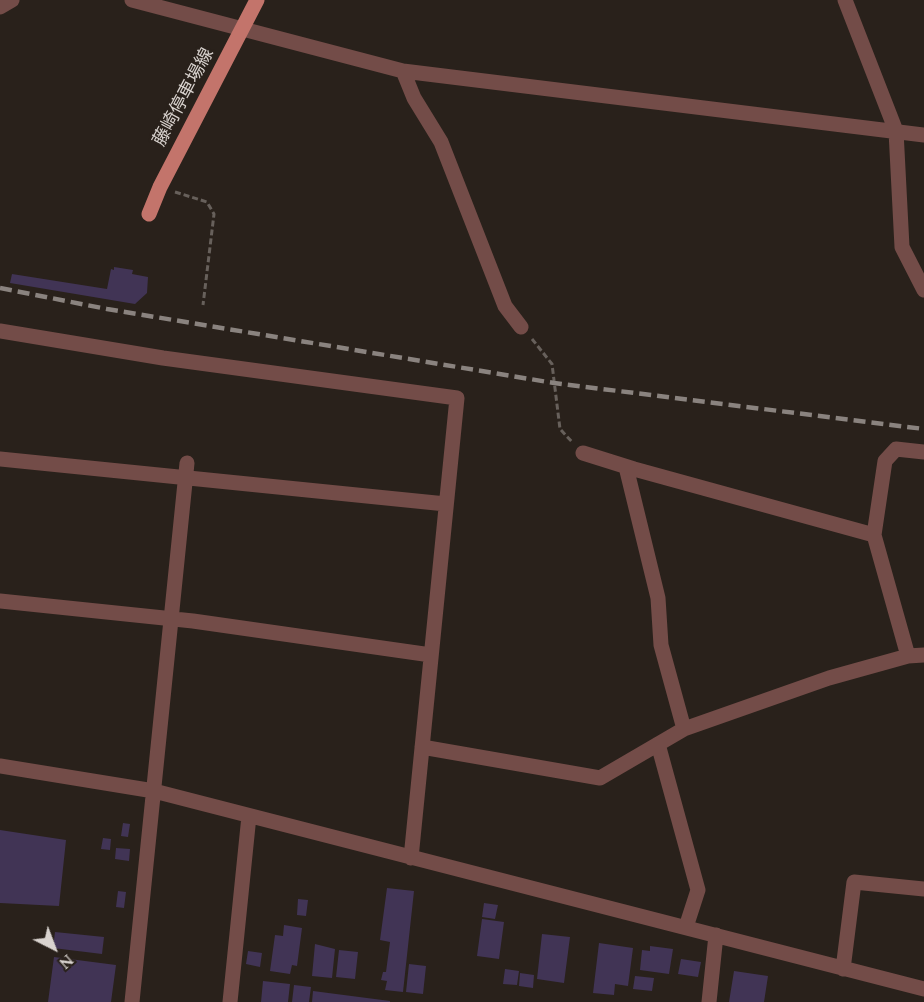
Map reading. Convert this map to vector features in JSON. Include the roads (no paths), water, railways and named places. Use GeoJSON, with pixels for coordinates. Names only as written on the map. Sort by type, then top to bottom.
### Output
{"type":"FeatureCollection","features":[{"type":"Feature","properties":{"kind":"main road","name":"藤崎停車場線"},"geometry":{"type":"LineString","coordinates":[[149,214],[160,187],[257,0]]}},
{"type":"Feature","properties":{"kind":"street"},"geometry":{"type":"LineString","coordinates":[[0,7],[12,0]]}},
{"type":"Feature","properties":{"kind":"street"},"geometry":{"type":"LineString","coordinates":[[845,0],[896,131],[902,246],[924,290]]}},
{"type":"Feature","properties":{"kind":"street"},"geometry":{"type":"LineString","coordinates":[[138,1],[403,71],[924,135]]}},
{"type":"Feature","properties":{"kind":"street"},"geometry":{"type":"LineString","coordinates":[[403,71],[414,98],[441,142],[505,306],[521,327]]}},
{"type":"Feature","properties":{"kind":"street"},"geometry":{"type":"LineString","coordinates":[[0,331],[163,358],[457,398],[411,858]]}},
{"type":"Feature","properties":{"kind":"street"},"geometry":{"type":"LineString","coordinates":[[908,656],[874,535],[885,461],[896,449],[924,452]]}},
{"type":"Feature","properties":{"kind":"street"},"geometry":{"type":"LineString","coordinates":[[583,453],[626,467],[874,535]]}},
{"type":"Feature","properties":{"kind":"street"},"geometry":{"type":"LineString","coordinates":[[0,459],[186,470],[446,504]]}},
{"type":"Feature","properties":{"kind":"street"},"geometry":{"type":"LineString","coordinates":[[626,467],[658,598],[661,645],[684,729]]}},
{"type":"Feature","properties":{"kind":"street"},"geometry":{"type":"LineString","coordinates":[[132,1002],[186,470]]}},
{"type":"Feature","properties":{"kind":"street"},"geometry":{"type":"LineString","coordinates":[[0,601],[170,620],[431,655]]}},
{"type":"Feature","properties":{"kind":"street"},"geometry":{"type":"LineString","coordinates":[[422,747],[600,778],[684,729],[829,678],[908,656],[924,655]]}},
{"type":"Feature","properties":{"kind":"street"},"geometry":{"type":"LineString","coordinates":[[658,744],[698,890],[686,927]]}},
{"type":"Feature","properties":{"kind":"street"},"geometry":{"type":"LineString","coordinates":[[0,765],[154,791],[924,989]]}},
{"type":"Feature","properties":{"kind":"street"},"geometry":{"type":"LineString","coordinates":[[230,1002],[249,816]]}},
{"type":"Feature","properties":{"kind":"street"},"geometry":{"type":"LineString","coordinates":[[843,969],[854,882],[924,889]]}},
{"type":"Feature","properties":{"kind":"street"},"geometry":{"type":"LineString","coordinates":[[709,1002],[716,934]]}},
{"type":"Feature","properties":{"kind":"railway"},"geometry":{"type":"LineString","coordinates":[[0,288],[107,309],[554,383],[924,429]]}}]}
